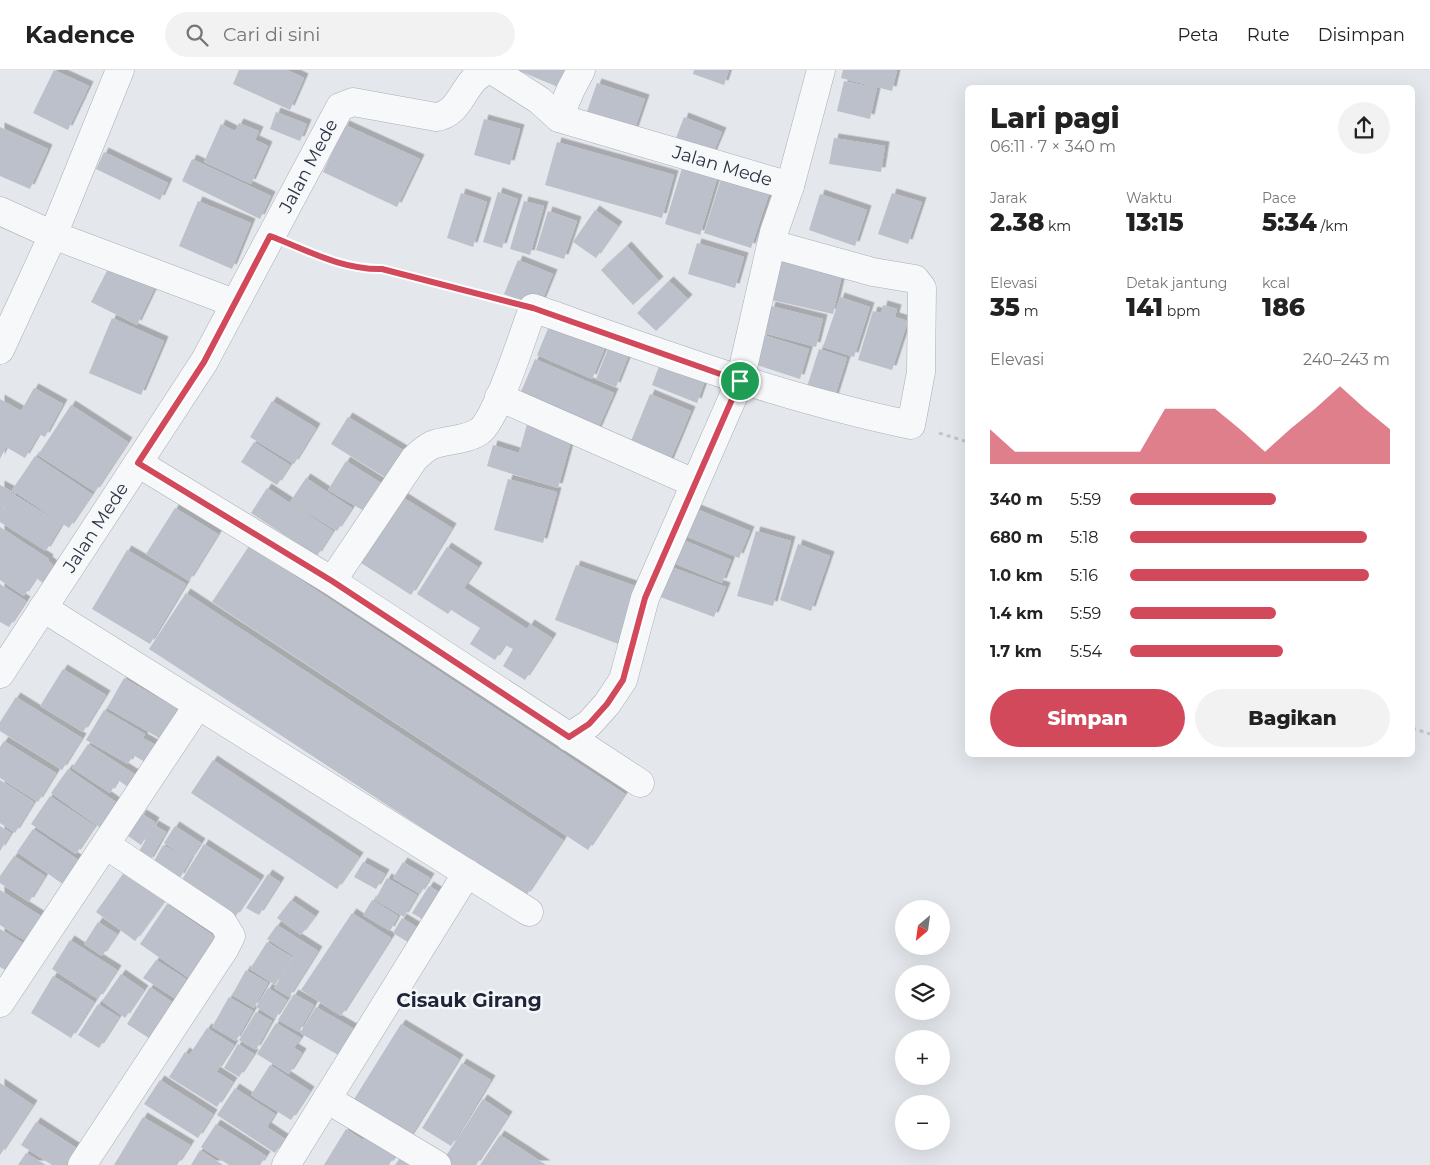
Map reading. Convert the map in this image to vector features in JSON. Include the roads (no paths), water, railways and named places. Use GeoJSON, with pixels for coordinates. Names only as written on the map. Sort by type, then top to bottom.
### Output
{"type":"FeatureCollection","features":[{"type":"Feature","properties":{"kind":"street"},"geometry":{"type":"LineString","coordinates":[[0,350],[53,235],[120,70]]}},
{"type":"Feature","properties":{"kind":"street","name":"Jalan Mede"},"geometry":{"type":"LineString","coordinates":[[0,674],[204,362],[340,107],[353,102],[436,117],[443,116],[450,113],[481,72],[492,70],[539,100],[559,118],[790,186]]}},
{"type":"Feature","properties":{"kind":"street"},"geometry":{"type":"LineString","coordinates":[[559,118],[570,90],[581,70]]}},
{"type":"Feature","properties":{"kind":"street"},"geometry":{"type":"LineString","coordinates":[[569,737],[589,724],[607,704],[623,680],[645,598],[740,381],[774,232],[790,186],[820,70]]}},
{"type":"Feature","properties":{"kind":"street"},"geometry":{"type":"LineString","coordinates":[[0,211],[53,235],[234,303]]}},
{"type":"Feature","properties":{"kind":"street"},"geometry":{"type":"LineString","coordinates":[[332,581],[414,458],[432,445],[468,436],[480,430],[489,418],[533,308],[740,381],[806,401],[911,425],[918,397],[921,372],[922,288],[920,283],[915,279],[872,272],[772,244]]}},
{"type":"Feature","properties":{"kind":"street"},"geometry":{"type":"LineString","coordinates":[[499,397],[694,483]]}},
{"type":"Feature","properties":{"kind":"street"},"geometry":{"type":"LineString","coordinates":[[138,463],[332,581],[640,783]]}},
{"type":"Feature","properties":{"kind":"street"},"geometry":{"type":"LineString","coordinates":[[43,608],[529,912]]}},
{"type":"Feature","properties":{"kind":"street"},"geometry":{"type":"LineString","coordinates":[[0,1003],[198,705]]}},
{"type":"Feature","properties":{"kind":"street"},"geometry":{"type":"LineString","coordinates":[[82,1165],[225,948],[231,936],[223,923],[106,845]]}},
{"type":"Feature","properties":{"kind":"street"},"geometry":{"type":"LineString","coordinates":[[286,1165],[467,873]]}},
{"type":"Feature","properties":{"kind":"street"},"geometry":{"type":"LineString","coordinates":[[327,1100],[437,1165]]}},
{"type":"Feature","properties":{"kind":"district","name":"Cisauk Girang"},"geometry":{"type":"Point","coordinates":[469,1000]}}]}
